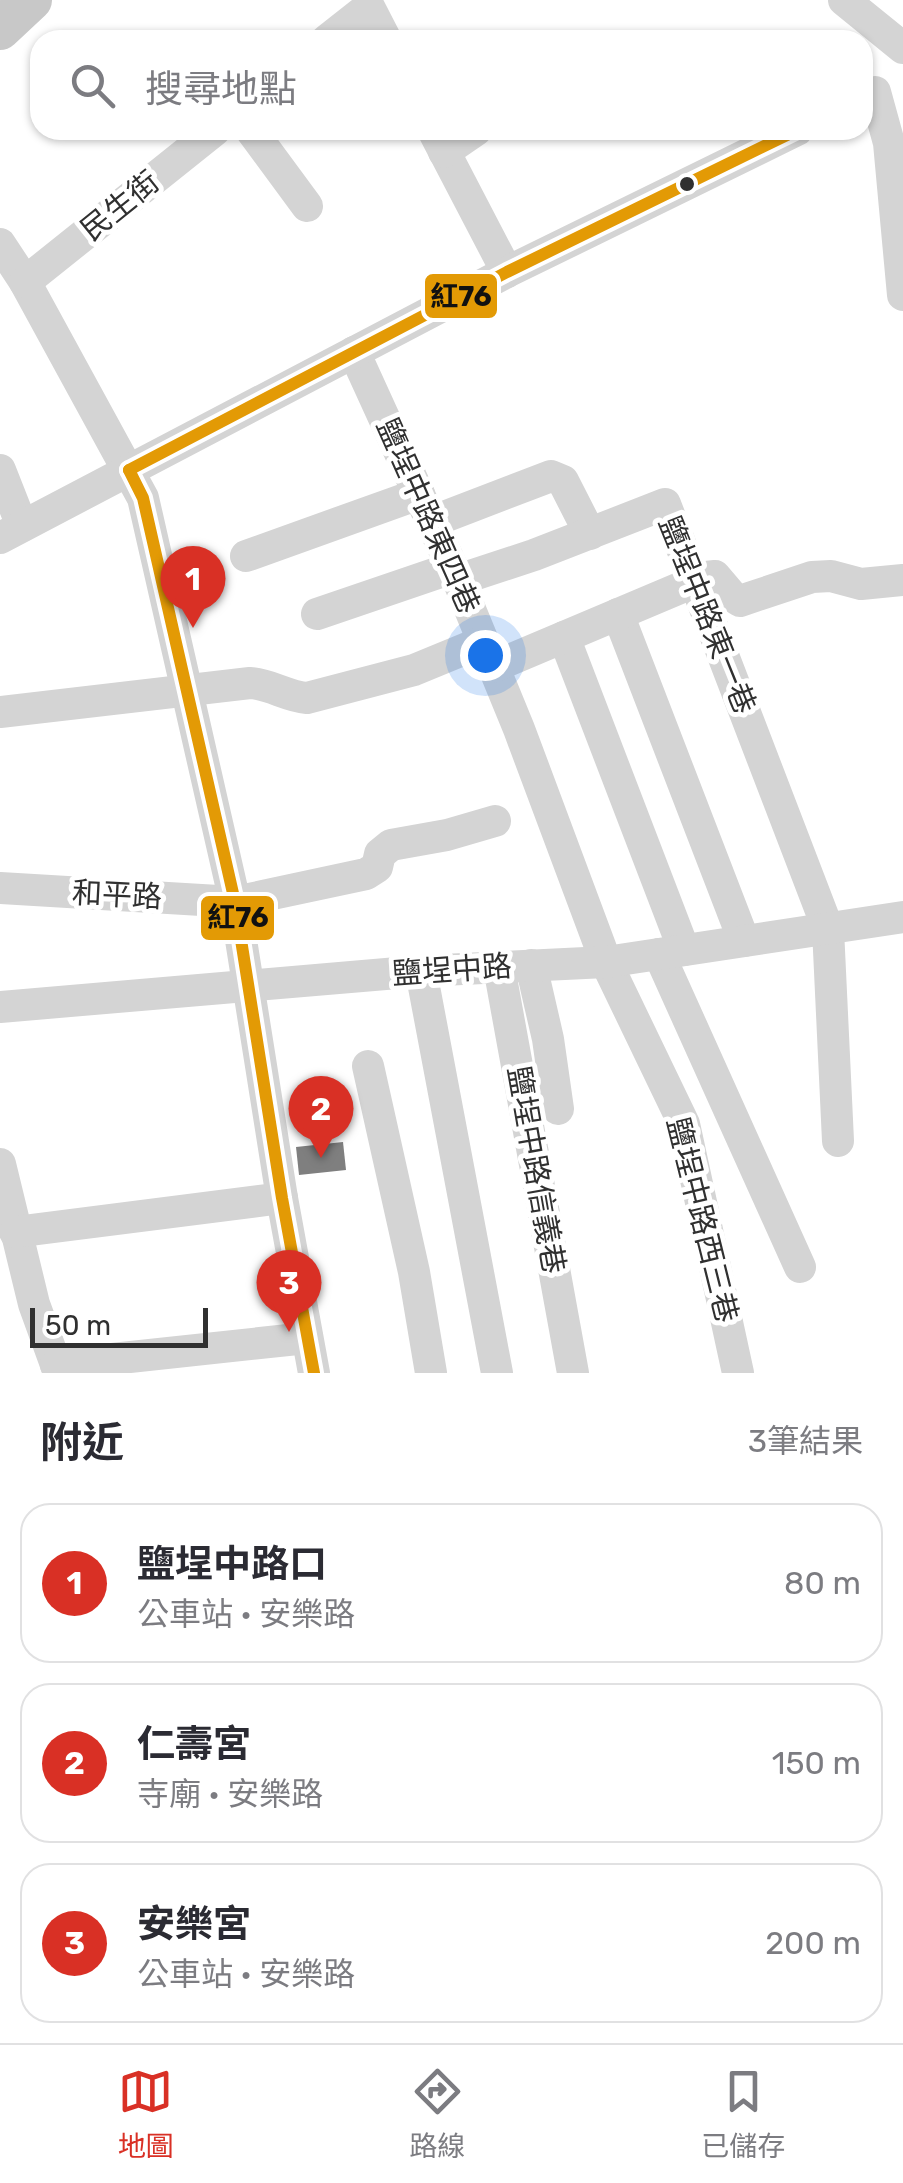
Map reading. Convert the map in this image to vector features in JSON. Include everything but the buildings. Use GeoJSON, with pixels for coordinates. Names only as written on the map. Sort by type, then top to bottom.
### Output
{"type":"FeatureCollection","features":[{"type":"Feature","properties":{"kind":"main road"},"geometry":{"type":"LineString","coordinates":[[0,29],[31,0]]}},
{"type":"Feature","properties":{"kind":"street"},"geometry":{"type":"LineString","coordinates":[[844,0],[903,48]]}},
{"type":"Feature","properties":{"kind":"street"},"geometry":{"type":"LineString","coordinates":[[339,30],[368,7],[381,30]]}},
{"type":"Feature","properties":{"kind":"street"},"geometry":{"type":"LineString","coordinates":[[880,89],[903,295]]}},
{"type":"Feature","properties":{"kind":"street","name":"民生街"},"geometry":{"type":"LineString","coordinates":[[25,282],[202,140]]}},
{"type":"Feature","properties":{"kind":"street"},"geometry":{"type":"LineString","coordinates":[[258,140],[307,206]]}},
{"type":"Feature","properties":{"kind":"street"},"geometry":{"type":"LineString","coordinates":[[0,470],[11,532],[507,272],[777,140]]}},
{"type":"Feature","properties":{"kind":"street"},"geometry":{"type":"LineString","coordinates":[[438,141],[507,272]]}},
{"type":"Feature","properties":{"kind":"street"},"geometry":{"type":"LineString","coordinates":[[0,244],[25,282],[142,498],[235,902],[314,1373]]}},
{"type":"Feature","properties":{"kind":"street","name":"鹽埕中路東四巷"},"geometry":{"type":"LineString","coordinates":[[354,352],[455,574],[606,962]]}},
{"type":"Feature","properties":{"kind":"street"},"geometry":{"type":"LineString","coordinates":[[246,556],[552,476],[563,480],[590,534]]}},
{"type":"Feature","properties":{"kind":"street","name":"鹽埕中路東一巷"},"geometry":{"type":"LineString","coordinates":[[318,614],[590,534],[665,504],[828,929],[838,1141]]}},
{"type":"Feature","properties":{"kind":"street"},"geometry":{"type":"LineString","coordinates":[[0,712],[260,684],[306,698],[564,637],[695,580],[715,576],[740,601],[812,577],[831,576],[861,584],[903,580]]}},
{"type":"Feature","properties":{"kind":"street"},"geometry":{"type":"LineString","coordinates":[[618,614],[744,941]]}},
{"type":"Feature","properties":{"kind":"street"},"geometry":{"type":"LineString","coordinates":[[564,637],[672,952],[800,1267]]}},
{"type":"Feature","properties":{"kind":"street","name":"和平路"},"geometry":{"type":"LineString","coordinates":[[0,888],[235,902],[366,874],[377,867],[380,854],[392,844],[447,835],[495,821]]}},
{"type":"Feature","properties":{"kind":"street","name":"鹽埕中路"},"geometry":{"type":"LineString","coordinates":[[0,1007],[421,971],[606,962],[903,917]]}},
{"type":"Feature","properties":{"kind":"street","name":"鹽埕中路西三巷"},"geometry":{"type":"LineString","coordinates":[[606,962],[684,1124],[738,1373]]}},
{"type":"Feature","properties":{"kind":"street"},"geometry":{"type":"LineString","coordinates":[[515,966],[548,1039],[558,1109]]}},
{"type":"Feature","properties":{"kind":"street","name":"鹽埕中路信義巷"},"geometry":{"type":"LineString","coordinates":[[515,966],[573,1373]]}},
{"type":"Feature","properties":{"kind":"street"},"geometry":{"type":"LineString","coordinates":[[421,971],[497,1373]]}},
{"type":"Feature","properties":{"kind":"street"},"geometry":{"type":"LineString","coordinates":[[368,1066],[414,1272],[431,1373]]}},
{"type":"Feature","properties":{"kind":"street"},"geometry":{"type":"LineString","coordinates":[[0,1164],[34,1304],[58,1369],[308,1338]]}},
{"type":"Feature","properties":{"kind":"street"},"geometry":{"type":"LineString","coordinates":[[15,1232],[282,1198]]}},
{"type":"Feature","properties":{"kind":"transit line","name":"紅76"},"geometry":{"type":"LineString","coordinates":[[129,470],[507,272],[777,140]]}},
{"type":"Feature","properties":{"kind":"transit line","name":"紅76"},"geometry":{"type":"LineString","coordinates":[[129,470],[143,498],[235,902],[314,1373]]}},
{"type":"Feature","properties":{"kind":"place","name":"鹽埕中路口"},"geometry":{"type":"Point","coordinates":[193,628]}},
{"type":"Feature","properties":{"kind":"place","name":"仁壽宮"},"geometry":{"type":"Point","coordinates":[321,1158]}},
{"type":"Feature","properties":{"kind":"place","name":"安樂宮"},"geometry":{"type":"Point","coordinates":[289,1332]}}]}
